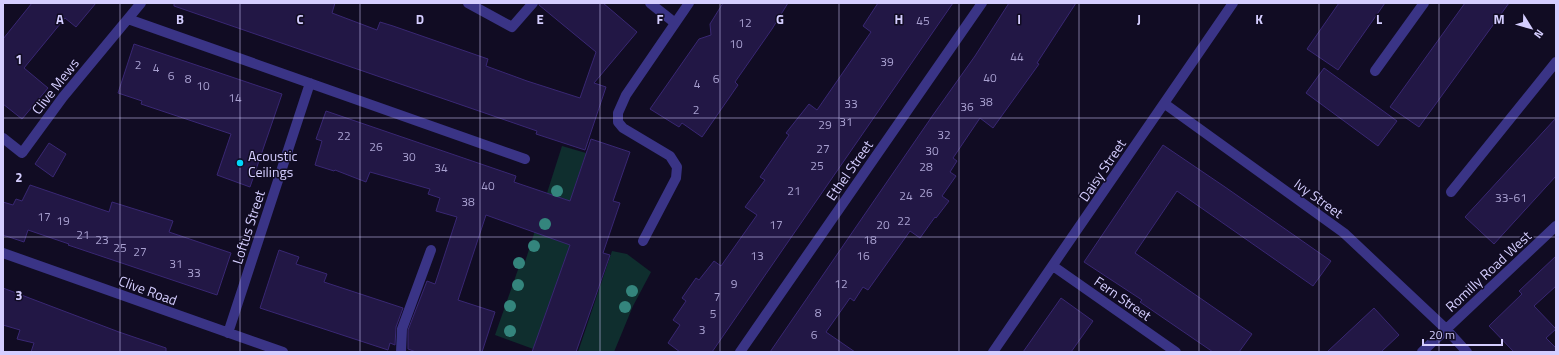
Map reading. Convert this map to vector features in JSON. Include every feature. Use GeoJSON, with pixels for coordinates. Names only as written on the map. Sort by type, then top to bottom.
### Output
{"type":"FeatureCollection","features":[{"type":"Feature","properties":{"kind":"street"},"geometry":{"type":"LineString","coordinates":[[141,3],[128,19],[524,159]]}},
{"type":"Feature","properties":{"kind":"street"},"geometry":{"type":"LineString","coordinates":[[468,3],[512,27],[533,3]]}},
{"type":"Feature","properties":{"kind":"street"},"geometry":{"type":"LineString","coordinates":[[650,3],[675,23]]}},
{"type":"Feature","properties":{"kind":"street"},"geometry":{"type":"LineString","coordinates":[[643,241],[676,178],[677,167],[670,156],[624,128],[618,122],[618,113],[626,95],[689,3]]}},
{"type":"Feature","properties":{"kind":"street","name":"Ethel Street"},"geometry":{"type":"LineString","coordinates":[[740,352],[982,3]]}},
{"type":"Feature","properties":{"kind":"street","name":"Daisy Street"},"geometry":{"type":"LineString","coordinates":[[993,352],[1233,3]]}},
{"type":"Feature","properties":{"kind":"street"},"geometry":{"type":"LineString","coordinates":[[1375,71],[1424,3]]}},
{"type":"Feature","properties":{"kind":"street","name":"Clive Mews"},"geometry":{"type":"LineString","coordinates":[[3,138],[22,153],[62,97],[128,19]]}},
{"type":"Feature","properties":{"kind":"street"},"geometry":{"type":"LineString","coordinates":[[1452,192],[1556,62]]}},
{"type":"Feature","properties":{"kind":"street","name":"Loftus Street"},"geometry":{"type":"LineString","coordinates":[[228,334],[310,83]]}},
{"type":"Feature","properties":{"kind":"street","name":"Ivy Street"},"geometry":{"type":"LineString","coordinates":[[1165,104],[1344,233],[1446,329],[1467,352]]}},
{"type":"Feature","properties":{"kind":"street","name":"Romilly Road West"},"geometry":{"type":"LineString","coordinates":[[1422,352],[1556,226]]}},
{"type":"Feature","properties":{"kind":"street"},"geometry":{"type":"LineString","coordinates":[[401,352],[402,329],[431,250]]}},
{"type":"Feature","properties":{"kind":"street","name":"Clive Road"},"geometry":{"type":"LineString","coordinates":[[3,253],[228,334],[283,352]]}},
{"type":"Feature","properties":{"kind":"street","name":"Fern Street"},"geometry":{"type":"LineString","coordinates":[[1053,266],[1176,352]]}},
{"type":"Feature","properties":{"kind":"green space"},"geometry":{"type":"Polygon","coordinates":[[[562,146],[586,153],[574,189],[570,245],[536,342],[536,350],[495,335],[521,261],[525,262],[562,146]]]}},
{"type":"Feature","properties":{"kind":"green space"},"geometry":{"type":"Polygon","coordinates":[[[612,251],[627,254],[651,272],[633,306],[614,352],[578,352],[612,251]]]}},
{"type":"Feature","properties":{"kind":"building"},"geometry":{"type":"Polygon","coordinates":[[[32,3],[96,3],[76,27],[65,18],[24,68],[48,88],[22,119],[3,104],[3,39],[32,3]]]}},
{"type":"Feature","properties":{"kind":"building"},"geometry":{"type":"Polygon","coordinates":[[[174,3],[335,3],[332,13],[377,30],[380,22],[393,26],[488,59],[486,66],[580,98],[596,52],[539,5],[539,3],[603,3],[637,32],[594,83],[606,87],[585,150],[536,134],[537,131],[174,6],[174,3]]]}},
{"type":"Feature","properties":{"kind":"building"},"geometry":{"type":"Polygon","coordinates":[[[723,3],[788,3],[735,82],[738,85],[702,137],[682,123],[679,127],[650,109],[699,39],[711,35],[710,24],[723,3]]]}},
{"type":"Feature","properties":{"kind":"building"},"geometry":{"type":"Polygon","coordinates":[[[878,3],[953,3],[712,352],[680,352],[668,343],[680,325],[673,320],[686,301],[682,298],[696,278],[699,280],[714,261],[721,266],[757,215],[745,207],[765,180],[760,177],[789,135],[786,133],[809,104],[817,110],[871,32],[863,26],[878,3]]]}},
{"type":"Feature","properties":{"kind":"building"},"geometry":{"type":"Polygon","coordinates":[[[1009,3],[1076,3],[1037,63],[1039,64],[993,128],[980,118],[953,158],[957,161],[950,172],[956,176],[942,196],[949,201],[920,238],[910,231],[868,290],[863,287],[854,301],[850,298],[826,332],[855,352],[770,352],[975,56],[1009,3]]]}},
{"type":"Feature","properties":{"kind":"building"},"geometry":{"type":"Polygon","coordinates":[[[1339,3],[1385,3],[1338,70],[1307,49],[1339,3]]]}},
{"type":"Feature","properties":{"kind":"building"},"geometry":{"type":"Polygon","coordinates":[[[1465,3],[1509,3],[1419,127],[1390,107],[1465,3]]]}},
{"type":"Feature","properties":{"kind":"building"},"geometry":{"type":"Polygon","coordinates":[[[134,44],[282,94],[250,187],[217,175],[231,134],[141,104],[142,101],[118,93],[134,44]]]}},
{"type":"Feature","properties":{"kind":"building"},"geometry":{"type":"Polygon","coordinates":[[[1324,68],[1397,121],[1378,146],[1306,93],[1324,68]]]}},
{"type":"Feature","properties":{"kind":"building"},"geometry":{"type":"Polygon","coordinates":[[[326,111],[516,176],[514,182],[570,201],[591,139],[630,152],[613,201],[620,203],[603,253],[610,255],[576,352],[532,352],[570,245],[486,215],[458,300],[495,312],[482,352],[416,352],[408,349],[408,330],[427,281],[435,284],[457,217],[436,211],[440,198],[428,194],[430,189],[370,172],[366,182],[335,170],[334,171],[315,165],[322,141],[316,139],[326,111]]]}},
{"type":"Feature","properties":{"kind":"building"},"geometry":{"type":"Polygon","coordinates":[[[1556,118],[1556,176],[1494,244],[1465,217],[1556,118]]]}},
{"type":"Feature","properties":{"kind":"building"},"geometry":{"type":"Polygon","coordinates":[[[49,143],[66,154],[53,177],[35,164],[49,143]]]}},
{"type":"Feature","properties":{"kind":"building"},"geometry":{"type":"Polygon","coordinates":[[[1163,145],[1331,261],[1313,286],[1177,191],[1135,253],[1252,334],[1239,352],[1213,352],[1140,302],[1142,300],[1084,262],[1163,145]]]}},
{"type":"Feature","properties":{"kind":"building"},"geometry":{"type":"Polygon","coordinates":[[[30,185],[109,212],[112,202],[173,221],[169,232],[231,253],[217,295],[28,230],[24,242],[3,235],[3,202],[13,205],[16,199],[22,201],[30,185]]]}},
{"type":"Feature","properties":{"kind":"building"},"geometry":{"type":"Polygon","coordinates":[[[279,250],[299,257],[296,264],[327,274],[324,282],[403,308],[396,327],[395,345],[390,343],[388,350],[260,308],[279,250]]]}},
{"type":"Feature","properties":{"kind":"building"},"geometry":{"type":"Polygon","coordinates":[[[1556,256],[1556,286],[1534,306],[1556,329],[1546,338],[1556,348],[1556,352],[1514,352],[1489,326],[1522,294],[1519,291],[1556,256]]]}},
{"type":"Feature","properties":{"kind":"building"},"geometry":{"type":"Polygon","coordinates":[[[3,288],[119,332],[166,348],[166,352],[31,352],[34,343],[17,339],[20,330],[3,325],[3,288]]]}},
{"type":"Feature","properties":{"kind":"building"},"geometry":{"type":"Polygon","coordinates":[[[1061,298],[1093,321],[1071,352],[1023,352],[1061,298]]]}},
{"type":"Feature","properties":{"kind":"building"},"geometry":{"type":"Polygon","coordinates":[[[1374,308],[1399,335],[1381,352],[1327,352],[1374,308]]]}},
{"type":"Feature","properties":{"kind":"place","name":"Acoustic Ceilings"},"geometry":{"type":"Point","coordinates":[240,163]}}]}
